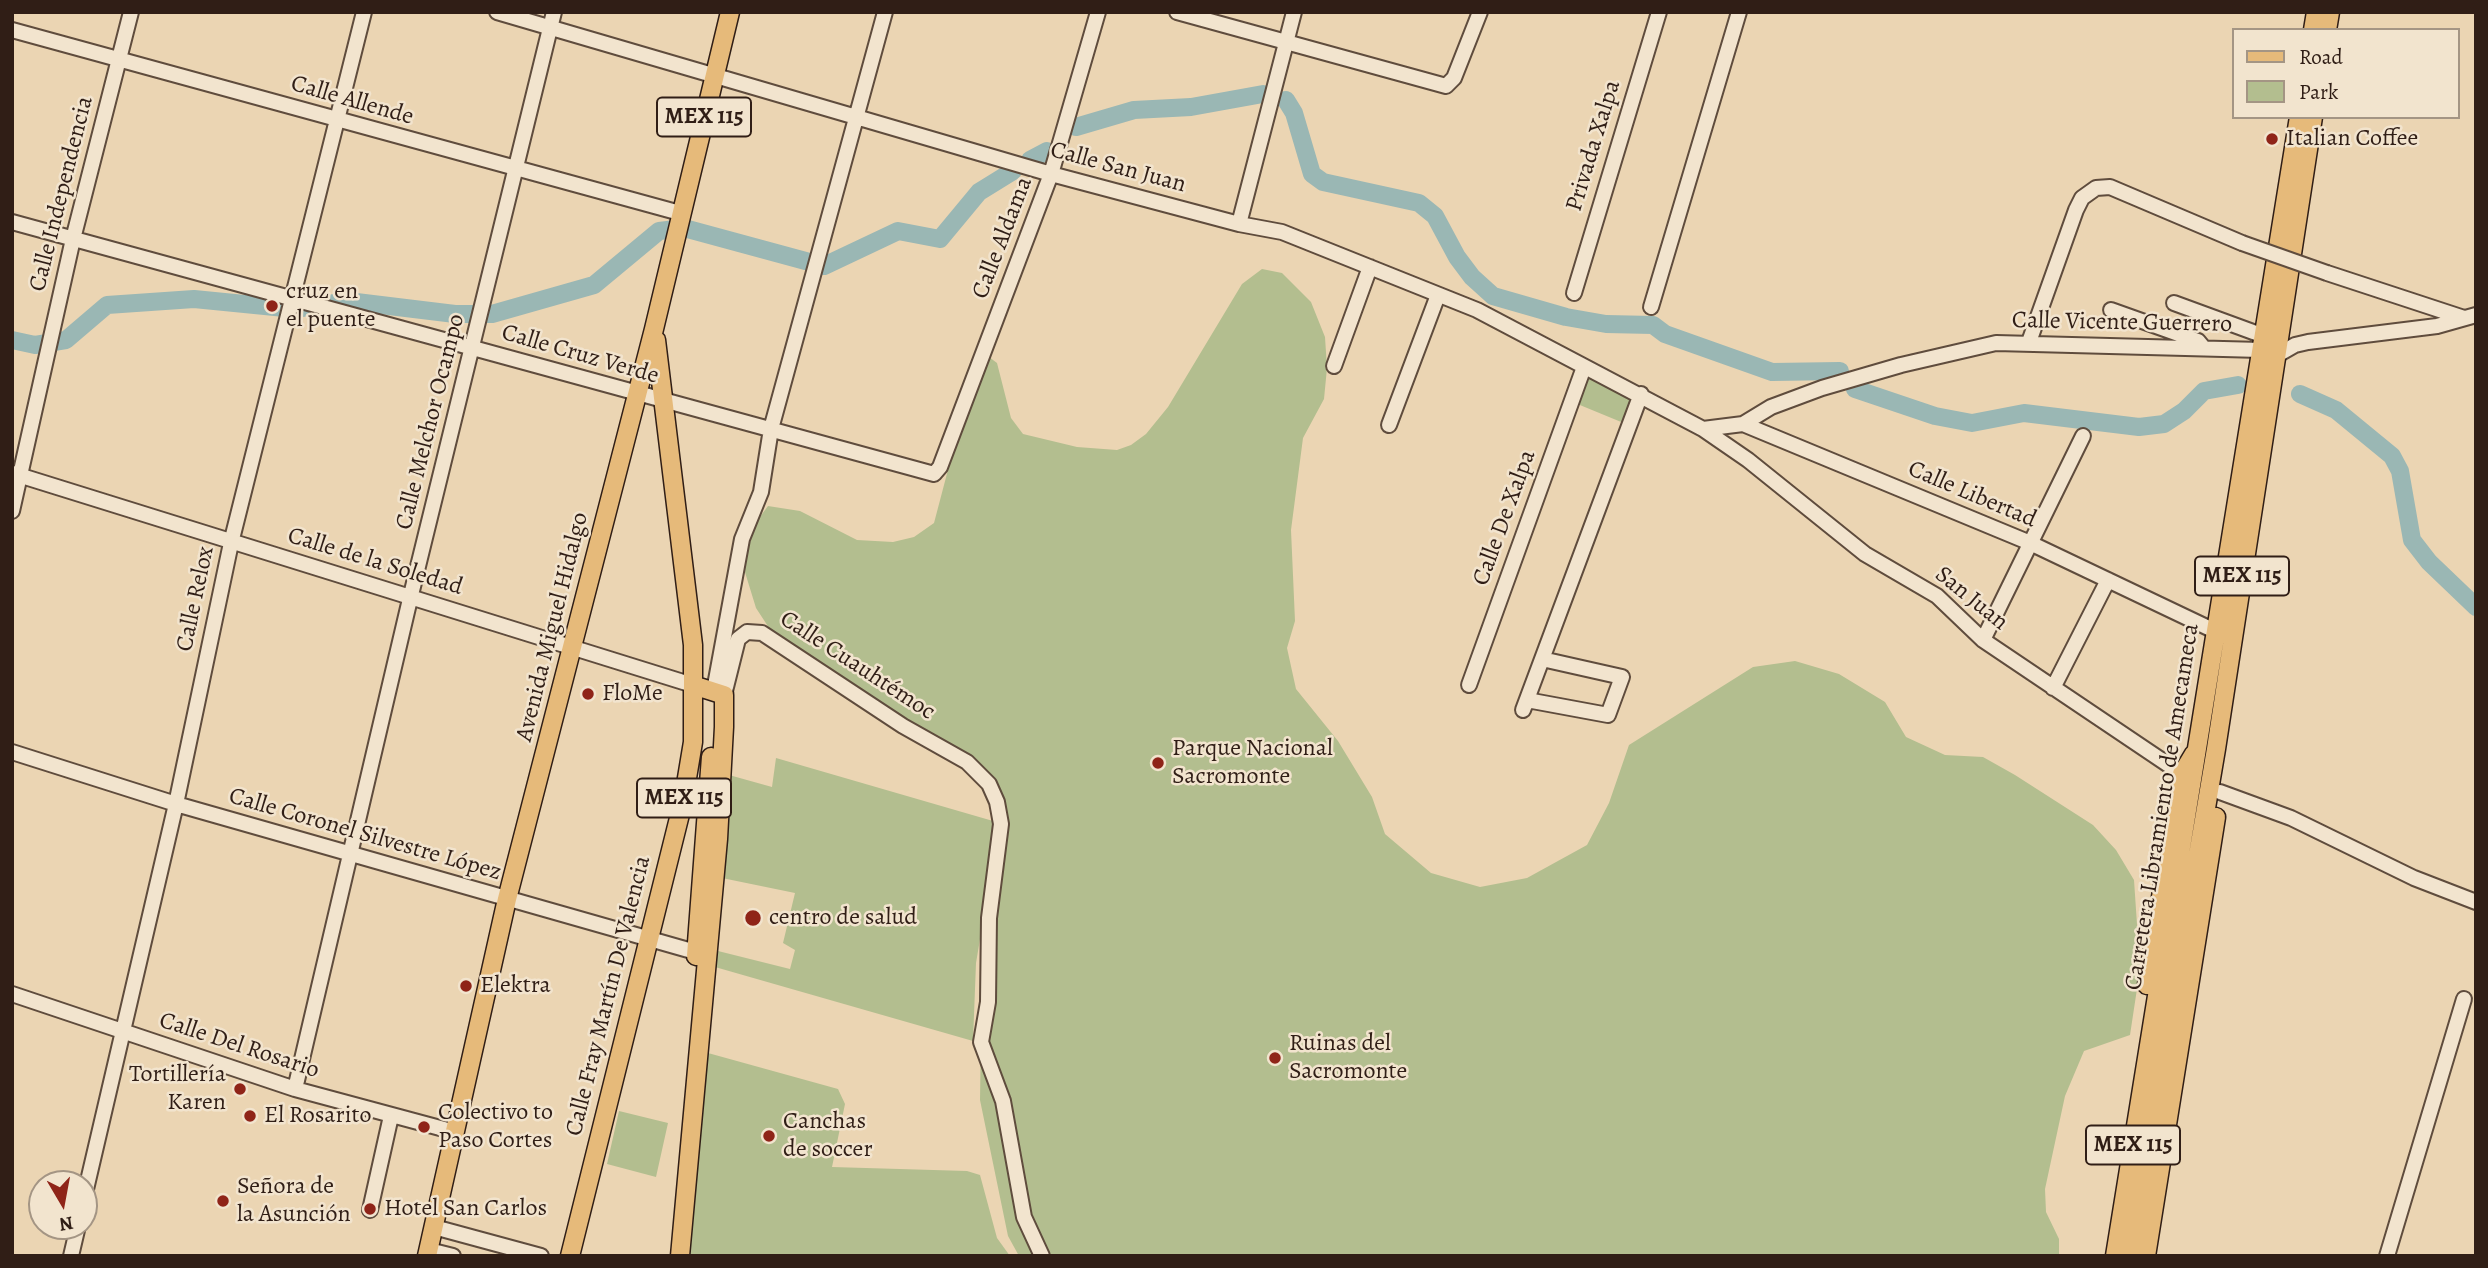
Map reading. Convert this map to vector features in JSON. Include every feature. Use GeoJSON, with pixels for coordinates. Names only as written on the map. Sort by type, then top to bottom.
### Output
{"type":"FeatureCollection","features":[{"type":"Feature","properties":{"kind":"main road","name":"Avenida Miguel Hidalgo"},"geometry":{"type":"LineString","coordinates":[[428,1253],[507,899],[654,330],[677,224],[730,12]]}},
{"type":"Feature","properties":{"kind":"main road","name":"Carretera Libramiento de Amecameca"},"geometry":{"type":"LineString","coordinates":[[2115,1256],[2159,1034],[2208,747],[2299,119]]}},
{"type":"Feature","properties":{"kind":"main road","name":"Carretera Libramiento de Amecameca"},"geometry":{"type":"LineString","coordinates":[[2208,747],[2217,632],[2266,347],[2313,119]]}},
{"type":"Feature","properties":{"kind":"main road","name":"Calle Fray Martín De Valencia"},"geometry":{"type":"LineString","coordinates":[[570,1256],[690,772],[695,686],[665,403],[654,330]]}},
{"type":"Feature","properties":{"kind":"main road","name":"Calle de la Soledad"},"geometry":{"type":"LineString","coordinates":[[695,686],[719,693]]}},
{"type":"Feature","properties":{"kind":"main road","name":"Calle Cuauhtémoc"},"geometry":{"type":"LineString","coordinates":[[668,1256],[682,1164],[708,881],[723,768],[719,693]]}},
{"type":"Feature","properties":{"kind":"main road"},"geometry":{"type":"LineString","coordinates":[[2105,1256],[2182,774],[2208,747],[2222,779],[2146,1256]]}},
{"type":"Feature","properties":{"kind":"main road","name":"Carretera Libramiento de Amecameca"},"geometry":{"type":"LineString","coordinates":[[2130,1256],[2159,1034]]}},
{"type":"Feature","properties":{"kind":"main road","name":"Calle Cuauhtémoc"},"geometry":{"type":"LineString","coordinates":[[680,1256],[682,1164]]}},
{"type":"Feature","properties":{"kind":"street","name":"Calle Independencia"},"geometry":{"type":"LineString","coordinates":[[12,511],[16,474],[131,12]]}},
{"type":"Feature","properties":{"kind":"street","name":"Calle Relox"},"geometry":{"type":"LineString","coordinates":[[90,1170],[176,804],[231,543],[295,306],[364,12]]}},
{"type":"Feature","properties":{"kind":"street","name":"Calle San Juan"},"geometry":{"type":"LineString","coordinates":[[496,12],[1051,174],[1239,224],[1282,232],[1477,310],[1703,429]]}},
{"type":"Feature","properties":{"kind":"street","name":"Calle Melchor Ocampo"},"geometry":{"type":"LineString","coordinates":[[295,1088],[410,599],[554,12]]}},
{"type":"Feature","properties":{"kind":"street","name":"Calle Cuauhtémoc"},"geometry":{"type":"LineString","coordinates":[[719,693],[742,539],[761,492],[771,429],[885,12]]}},
{"type":"Feature","properties":{"kind":"street","name":"Calle Aldama"},"geometry":{"type":"LineString","coordinates":[[934,474],[940,467],[1051,174],[1098,12]]}},
{"type":"Feature","properties":{"kind":"street"},"geometry":{"type":"LineString","coordinates":[[1177,12],[1446,86],[1454,78],[1480,12]]}},
{"type":"Feature","properties":{"kind":"street"},"geometry":{"type":"LineString","coordinates":[[1239,224],[1294,12]]}},
{"type":"Feature","properties":{"kind":"street","name":"Privada Xalpa"},"geometry":{"type":"LineString","coordinates":[[1573,293],[1659,12]]}},
{"type":"Feature","properties":{"kind":"street"},"geometry":{"type":"LineString","coordinates":[[1651,307],[1739,12]]}},
{"type":"Feature","properties":{"kind":"street","name":"Calle Allende"},"geometry":{"type":"LineString","coordinates":[[12,30],[516,170],[677,224]]}},
{"type":"Feature","properties":{"kind":"street"},"geometry":{"type":"LineString","coordinates":[[2029,342],[2082,198],[2096,188],[2110,187],[2242,243],[2327,273],[2470,317]]}},
{"type":"Feature","properties":{"kind":"street","name":"Calle Cruz Verde"},"geometry":{"type":"LineString","coordinates":[[12,222],[295,306],[334,308],[665,403],[934,474]]}},
{"type":"Feature","properties":{"kind":"street"},"geometry":{"type":"LineString","coordinates":[[1334,366],[1370,267]]}},
{"type":"Feature","properties":{"kind":"street"},"geometry":{"type":"LineString","coordinates":[[1389,425],[1438,295]]}},
{"type":"Feature","properties":{"kind":"street"},"geometry":{"type":"LineString","coordinates":[[2174,303],[2266,347],[2437,326],[2470,317]]}},
{"type":"Feature","properties":{"kind":"street"},"geometry":{"type":"LineString","coordinates":[[2110,310],[2198,341],[2204,348]]}},
{"type":"Feature","properties":{"kind":"street","name":"Calle Vicente Guerrero"},"geometry":{"type":"LineString","coordinates":[[1743,424],[1795,398],[1901,365],[1996,343],[2266,347]]}},
{"type":"Feature","properties":{"kind":"street","name":"Calle De Xalpa"},"geometry":{"type":"LineString","coordinates":[[1469,685],[1584,367]]}},
{"type":"Feature","properties":{"kind":"street"},"geometry":{"type":"LineString","coordinates":[[1542,659],[1622,677],[1608,715],[1525,705],[1542,659],[1641,394]]}},
{"type":"Feature","properties":{"kind":"street","name":"Calle Libertad"},"geometry":{"type":"LineString","coordinates":[[1703,429],[1743,424],[2028,542],[2217,632]]}},
{"type":"Feature","properties":{"kind":"street","name":"San Juan"},"geometry":{"type":"LineString","coordinates":[[1703,429],[1748,460],[1865,554],[1937,596],[1983,640],[2182,774]]}},
{"type":"Feature","properties":{"kind":"street"},"geometry":{"type":"LineString","coordinates":[[1983,640],[2028,542],[2083,436]]}},
{"type":"Feature","properties":{"kind":"street","name":"Calle de la Soledad"},"geometry":{"type":"LineString","coordinates":[[16,474],[695,686]]}},
{"type":"Feature","properties":{"kind":"street"},"geometry":{"type":"LineString","coordinates":[[2053,688],[2108,580]]}},
{"type":"Feature","properties":{"kind":"street","name":"Calle Cuauhtémoc"},"geometry":{"type":"LineString","coordinates":[[719,693],[738,639],[747,632],[762,633],[880,712],[967,762],[989,784],[998,802],[1001,824],[989,918],[988,1002],[981,1042],[1003,1101],[1024,1217],[1042,1256]]}},
{"type":"Feature","properties":{"kind":"street","name":"Calle Coronel Silvestre López"},"geometry":{"type":"LineString","coordinates":[[12,752],[176,804],[702,954]]}},
{"type":"Feature","properties":{"kind":"street"},"geometry":{"type":"LineString","coordinates":[[2220,792],[2291,818],[2414,878],[2476,902]]}},
{"type":"Feature","properties":{"kind":"street","name":"Calle Del Rosario"},"geometry":{"type":"LineString","coordinates":[[12,994],[295,1088],[455,1132]]}},
{"type":"Feature","properties":{"kind":"street"},"geometry":{"type":"LineString","coordinates":[[2388,1256],[2464,999]]}},
{"type":"Feature","properties":{"kind":"street"},"geometry":{"type":"LineString","coordinates":[[370,1210],[391,1116]]}},
{"type":"Feature","properties":{"kind":"street"},"geometry":{"type":"LineString","coordinates":[[434,1227],[541,1256]]}},
{"type":"Feature","properties":{"kind":"street"},"geometry":{"type":"LineString","coordinates":[[428,1253],[453,1256]]}},
{"type":"Feature","properties":{"kind":"green space","name":"Parque Nacional Sacromonte"},"geometry":{"type":"Polygon","coordinates":[[[1262,269],[1282,273],[1311,302],[1325,337],[1327,368],[1324,399],[1303,438],[1291,530],[1295,621],[1287,648],[1296,689],[1338,741],[1372,797],[1385,834],[1431,873],[1480,887],[1527,878],[1587,845],[1609,803],[1629,745],[1753,667],[1795,661],[1839,674],[1885,702],[1906,737],[1945,755],[1983,757],[2015,775],[2093,825],[2116,850],[2134,880],[2140,969],[2130,1035],[2084,1051],[2065,1096],[2045,1189],[2046,1212],[2059,1239],[2059,1256],[1019,1256],[1008,1236],[980,1100],[982,964],[998,821],[986,784],[773,634],[756,608],[744,569],[745,537],[768,506],[800,511],[857,540],[893,542],[914,537],[934,523],[949,466],[989,357],[997,363],[1011,418],[1023,434],[1077,447],[1117,450],[1131,445],[1146,434],[1168,407],[1242,284],[1262,269]]]}},
{"type":"Feature","properties":{"kind":"green space"},"geometry":{"type":"Polygon","coordinates":[[[1585,372],[1636,399],[1626,424],[1575,403],[1585,372]]]}},
{"type":"Feature","properties":{"kind":"green space"},"geometry":{"type":"Polygon","coordinates":[[[776,758],[993,821],[989,885],[976,963],[973,1041],[715,967],[714,950],[790,969],[795,950],[783,943],[795,893],[722,878],[729,775],[772,787],[776,758]]]}},
{"type":"Feature","properties":{"kind":"green space","name":"Canchas de soccer"},"geometry":{"type":"Polygon","coordinates":[[[708,1053],[838,1089],[845,1104],[832,1167],[967,1171],[980,1175],[997,1238],[1010,1256],[688,1256],[708,1053]]]}},
{"type":"Feature","properties":{"kind":"green space"},"geometry":{"type":"Polygon","coordinates":[[[619,1111],[668,1123],[656,1177],[607,1164],[619,1111]]]}},
{"type":"Feature","properties":{"kind":"waterway"},"geometry":{"type":"LineString","coordinates":[[1076,127],[1134,110],[1191,107],[1263,94]]}},
{"type":"Feature","properties":{"kind":"waterway"},"geometry":{"type":"LineString","coordinates":[[1286,100],[1294,113],[1312,174],[1323,182],[1419,203],[1435,216],[1457,257],[1472,277],[1493,296],[1566,317],[1606,324],[1653,325],[1665,334],[1772,372],[1840,371]]}},
{"type":"Feature","properties":{"kind":"waterway"},"geometry":{"type":"LineString","coordinates":[[1030,160],[1047,151]]}},
{"type":"Feature","properties":{"kind":"waterway"},"geometry":{"type":"LineString","coordinates":[[12,340],[35,345],[66,340],[107,305],[194,299],[295,309],[348,301],[455,314],[492,314],[594,285],[659,231],[684,228],[824,266],[898,231],[940,239],[979,192],[1013,171]]}},
{"type":"Feature","properties":{"kind":"waterway"},"geometry":{"type":"LineString","coordinates":[[1855,389],[1935,416],[1972,423],[2024,413],[2139,427],[2164,424],[2184,411],[2204,391],[2238,385]]}},
{"type":"Feature","properties":{"kind":"waterway"},"geometry":{"type":"LineString","coordinates":[[2300,394],[2336,410],[2392,456],[2400,471],[2412,540],[2429,562],[2476,607]]}},
{"type":"Feature","properties":{"kind":"place","name":"Italian Coffee"},"geometry":{"type":"Point","coordinates":[2272,139]}},
{"type":"Feature","properties":{"kind":"place","name":"cruz en el puente"},"geometry":{"type":"Point","coordinates":[272,306]}},
{"type":"Feature","properties":{"kind":"place","name":"FloMe"},"geometry":{"type":"Point","coordinates":[588,694]}},
{"type":"Feature","properties":{"kind":"place","name":"Parque Nacional Sacromonte"},"geometry":{"type":"Point","coordinates":[1158,763]}},
{"type":"Feature","properties":{"kind":"place","name":"centro de salud"},"geometry":{"type":"Point","coordinates":[753,918]}},
{"type":"Feature","properties":{"kind":"place","name":"Elektra"},"geometry":{"type":"Point","coordinates":[466,986]}},
{"type":"Feature","properties":{"kind":"place","name":"Ruinas del Sacromonte"},"geometry":{"type":"Point","coordinates":[1275,1058]}},
{"type":"Feature","properties":{"kind":"place","name":"Tortillería Karen"},"geometry":{"type":"Point","coordinates":[240,1089]}},
{"type":"Feature","properties":{"kind":"place","name":"El Rosarito"},"geometry":{"type":"Point","coordinates":[250,1116]}},
{"type":"Feature","properties":{"kind":"place","name":"Colectivo to Paso Cortes"},"geometry":{"type":"Point","coordinates":[424,1127]}},
{"type":"Feature","properties":{"kind":"place","name":"Canchas de soccer"},"geometry":{"type":"Point","coordinates":[769,1136]}},
{"type":"Feature","properties":{"kind":"place","name":"Señora de la Asunción"},"geometry":{"type":"Point","coordinates":[223,1201]}},
{"type":"Feature","properties":{"kind":"place","name":"Hotel San Carlos"},"geometry":{"type":"Point","coordinates":[370,1209]}}]}
